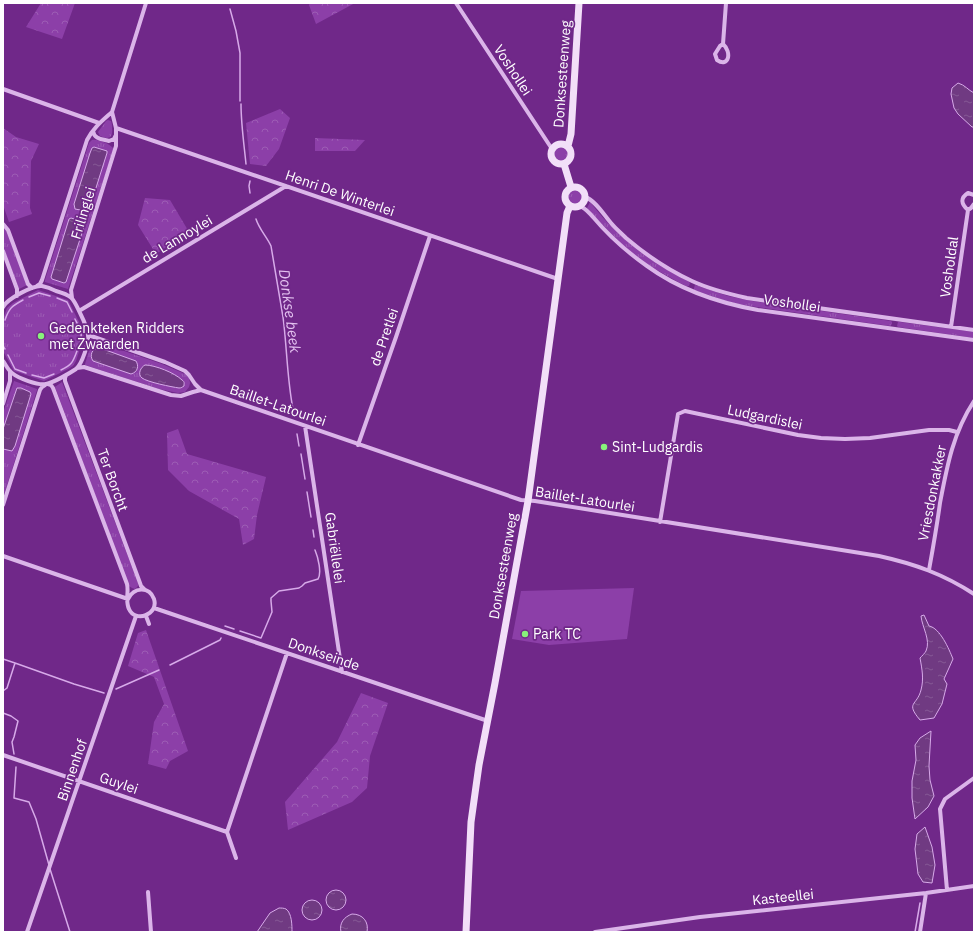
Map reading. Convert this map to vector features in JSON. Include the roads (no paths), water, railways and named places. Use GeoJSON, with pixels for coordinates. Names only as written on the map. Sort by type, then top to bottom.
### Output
{"type":"FeatureCollection","features":[{"type":"Feature","properties":{"kind":"street"},"geometry":{"type":"LineString","coordinates":[[112,112],[146,3]]}},
{"type":"Feature","properties":{"kind":"street","name":"Voshollei"},"geometry":{"type":"LineString","coordinates":[[456,3],[552,149]]}},
{"type":"Feature","properties":{"kind":"street","name":"Donksesteenweg"},"geometry":{"type":"LineString","coordinates":[[568,146],[571,134],[580,3]]}},
{"type":"Feature","properties":{"kind":"street"},"geometry":{"type":"LineString","coordinates":[[723,44],[726,3]]}},
{"type":"Feature","properties":{"kind":"street"},"geometry":{"type":"LineString","coordinates":[[3,89],[99,123]]}},
{"type":"Feature","properties":{"kind":"street","name":"Frilinglei"},"geometry":{"type":"LineString","coordinates":[[37,286],[42,280],[87,140],[99,123],[112,112],[116,128],[116,146],[71,290],[72,298]]}},
{"type":"Feature","properties":{"kind":"street","name":"Henri De Winterlei"},"geometry":{"type":"LineString","coordinates":[[116,128],[558,279]]}},
{"type":"Feature","properties":{"kind":"street"},"geometry":{"type":"LineString","coordinates":[[93,131],[95,136],[109,141],[114,139],[116,135]]}},
{"type":"Feature","properties":{"kind":"street","name":"Donksesteenweg"},"geometry":{"type":"LineString","coordinates":[[466,932],[471,822],[479,765],[528,500],[567,213],[570,206],[566,202],[565,198],[566,192],[571,187],[564,164],[568,161],[571,155],[571,150],[568,146],[563,144],[558,144],[552,149]]}},
{"type":"Feature","properties":{"kind":"street"},"geometry":{"type":"LineString","coordinates":[[552,149],[552,159],[556,163],[564,164]]}},
{"type":"Feature","properties":{"kind":"street","name":"de Lannoylei"},"geometry":{"type":"LineString","coordinates":[[79,311],[286,186]]}},
{"type":"Feature","properties":{"kind":"street"},"geometry":{"type":"LineString","coordinates":[[570,206],[575,207],[583,204],[585,197],[585,194],[578,187],[571,187]]}},
{"type":"Feature","properties":{"kind":"street","name":"Vosholdal"},"geometry":{"type":"LineString","coordinates":[[951,327],[968,210],[962,203],[962,198],[968,193],[974,195]]}},
{"type":"Feature","properties":{"kind":"street","name":"Voshollei"},"geometry":{"type":"LineString","coordinates":[[585,197],[591,200],[626,238],[661,264],[693,282],[727,294],[974,330]]}},
{"type":"Feature","properties":{"kind":"street"},"geometry":{"type":"LineString","coordinates":[[968,210],[974,204]]}},
{"type":"Feature","properties":{"kind":"street","name":"Voshollei"},"geometry":{"type":"LineString","coordinates":[[579,206],[584,207],[604,230],[635,257],[663,276],[690,290],[712,298],[744,307],[974,340]]}},
{"type":"Feature","properties":{"kind":"street"},"geometry":{"type":"LineString","coordinates":[[3,224],[8,230],[28,284],[32,288]]}},
{"type":"Feature","properties":{"kind":"street","name":"de Pretlei"},"geometry":{"type":"LineString","coordinates":[[358,445],[430,236]]}},
{"type":"Feature","properties":{"kind":"street"},"geometry":{"type":"LineString","coordinates":[[3,251],[18,293],[17,296]]}},
{"type":"Feature","properties":{"kind":"street"},"geometry":{"type":"LineString","coordinates":[[690,290],[693,282]]}},
{"type":"Feature","properties":{"kind":"street"},"geometry":{"type":"LineString","coordinates":[[4,304],[37,286],[44,286],[72,298],[88,333],[85,351],[77,368]]}},
{"type":"Feature","properties":{"kind":"street"},"geometry":{"type":"LineString","coordinates":[[894,328],[895,319]]}},
{"type":"Feature","properties":{"kind":"street"},"geometry":{"type":"LineString","coordinates":[[3,505],[40,390],[46,384],[77,368],[84,367],[159,392],[177,396],[182,396],[200,390],[185,371],[165,362],[94,338],[88,333]]}},
{"type":"Feature","properties":{"kind":"street"},"geometry":{"type":"LineString","coordinates":[[3,361],[17,376],[46,384]]}},
{"type":"Feature","properties":{"kind":"street"},"geometry":{"type":"LineString","coordinates":[[3,404],[10,381],[10,370]]}},
{"type":"Feature","properties":{"kind":"street","name":"Ter Borcht"},"geometry":{"type":"LineString","coordinates":[[66,375],[64,378],[65,382],[141,586],[146,591]]}},
{"type":"Feature","properties":{"kind":"street","name":"Ter Borcht"},"geometry":{"type":"LineString","coordinates":[[46,384],[51,385],[53,388],[127,584],[128,599]]}},
{"type":"Feature","properties":{"kind":"street","name":"Baillet-Latourlei"},"geometry":{"type":"LineString","coordinates":[[200,390],[521,500],[879,556],[929,570],[974,594]]}},
{"type":"Feature","properties":{"kind":"street","name":"Vriesdonkakker"},"geometry":{"type":"LineString","coordinates":[[929,570],[946,469],[957,432],[974,401]]}},
{"type":"Feature","properties":{"kind":"street","name":"Ludgardislei"},"geometry":{"type":"LineString","coordinates":[[660,522],[678,414],[685,411],[798,435],[821,438],[870,438],[930,430],[949,430],[957,432]]}},
{"type":"Feature","properties":{"kind":"street","name":"Gabriëllelei"},"geometry":{"type":"LineString","coordinates":[[306,426],[342,672]]}},
{"type":"Feature","properties":{"kind":"street"},"geometry":{"type":"LineString","coordinates":[[3,556],[128,599]]}},
{"type":"Feature","properties":{"kind":"street"},"geometry":{"type":"LineString","coordinates":[[141,589],[146,591],[154,600],[154,608],[146,616],[136,616],[131,613],[128,608],[128,599],[131,593],[137,590],[141,589]]}},
{"type":"Feature","properties":{"kind":"street","name":"Donkseinde"},"geometry":{"type":"LineString","coordinates":[[154,608],[488,721]]}},
{"type":"Feature","properties":{"kind":"street","name":"Binnenhof"},"geometry":{"type":"LineString","coordinates":[[27,932],[136,616]]}},
{"type":"Feature","properties":{"kind":"street"},"geometry":{"type":"LineString","coordinates":[[146,616],[149,624]]}},
{"type":"Feature","properties":{"kind":"street"},"geometry":{"type":"LineString","coordinates":[[236,858],[227,832],[287,653]]}},
{"type":"Feature","properties":{"kind":"street","name":"Guylei"},"geometry":{"type":"LineString","coordinates":[[3,755],[227,832]]}},
{"type":"Feature","properties":{"kind":"street"},"geometry":{"type":"LineString","coordinates":[[947,890],[940,809],[945,799],[974,778]]}},
{"type":"Feature","properties":{"kind":"street","name":"Kasteellei"},"geometry":{"type":"LineString","coordinates":[[594,932],[700,917],[974,886]]}},
{"type":"Feature","properties":{"kind":"street"},"geometry":{"type":"LineString","coordinates":[[148,892],[151,932]]}},
{"type":"Feature","properties":{"kind":"street"},"geometry":{"type":"LineString","coordinates":[[920,932],[926,892]]}},
{"type":"Feature","properties":{"kind":"water"},"geometry":{"type":"Polygon","coordinates":[[[958,83],[974,93],[974,127],[972,127],[958,114],[954,108],[951,94],[952,88],[958,83]]]}},
{"type":"Feature","properties":{"kind":"water"},"geometry":{"type":"Polygon","coordinates":[[[94,147],[107,151],[107,153],[89,210],[86,211],[75,209],[74,204],[90,153],[94,147]]]}},
{"type":"Feature","properties":{"kind":"water"},"geometry":{"type":"Polygon","coordinates":[[[71,218],[84,222],[85,224],[66,282],[64,283],[52,279],[51,277],[69,219],[71,218]]]}},
{"type":"Feature","properties":{"kind":"water"},"geometry":{"type":"Polygon","coordinates":[[[97,348],[136,361],[138,367],[131,374],[93,361],[91,356],[92,352],[97,348]]]}},
{"type":"Feature","properties":{"kind":"water"},"geometry":{"type":"Polygon","coordinates":[[[145,365],[170,372],[184,381],[184,386],[179,388],[145,380],[142,378],[140,373],[142,367],[145,365]]]}},
{"type":"Feature","properties":{"kind":"water"},"geometry":{"type":"Polygon","coordinates":[[[17,388],[21,388],[30,392],[31,394],[15,446],[12,451],[3,449],[3,429],[17,388]]]}},
{"type":"Feature","properties":{"kind":"water"},"geometry":{"type":"Polygon","coordinates":[[[924,615],[929,626],[937,631],[944,640],[953,659],[944,679],[947,684],[942,704],[934,718],[920,720],[913,710],[913,704],[919,695],[922,686],[920,658],[926,652],[927,647],[927,638],[921,616],[924,615]]]}},
{"type":"Feature","properties":{"kind":"water"},"geometry":{"type":"Polygon","coordinates":[[[931,731],[929,766],[930,780],[934,796],[928,807],[915,819],[912,798],[912,781],[916,760],[915,745],[920,738],[931,731]]]}},
{"type":"Feature","properties":{"kind":"water"},"geometry":{"type":"Polygon","coordinates":[[[925,827],[932,847],[935,865],[932,883],[923,882],[918,874],[915,849],[917,834],[925,827]]]}},
{"type":"Feature","properties":{"kind":"water"},"geometry":{"type":"Polygon","coordinates":[[[336,890],[343,893],[346,900],[343,907],[336,910],[329,907],[326,900],[329,893],[336,890]]]}},
{"type":"Feature","properties":{"kind":"water"},"geometry":{"type":"Polygon","coordinates":[[[308,900],[316,900],[322,906],[322,914],[316,920],[308,920],[302,914],[302,906],[308,900]]]}},
{"type":"Feature","properties":{"kind":"water"},"geometry":{"type":"Polygon","coordinates":[[[279,908],[286,909],[288,911],[291,920],[292,932],[257,932],[270,913],[279,908]]]}},
{"type":"Feature","properties":{"kind":"water"},"geometry":{"type":"Polygon","coordinates":[[[352,914],[359,915],[364,919],[367,925],[367,932],[341,932],[343,921],[352,914]]]}},
{"type":"Feature","properties":{"kind":"waterway","name":"Donkse beek"},"geometry":{"type":"LineString","coordinates":[[230,9],[240,53],[240,101]]}},
{"type":"Feature","properties":{"kind":"waterway","name":"Donkse beek"},"geometry":{"type":"LineString","coordinates":[[241,104],[246,164]]}},
{"type":"Feature","properties":{"kind":"waterway","name":"Donkse beek"},"geometry":{"type":"LineString","coordinates":[[250,181],[250,193]]}},
{"type":"Feature","properties":{"kind":"waterway","name":"Donkse beek"},"geometry":{"type":"LineString","coordinates":[[256,219],[271,246],[283,317],[289,386],[293,409]]}},
{"type":"Feature","properties":{"kind":"waterway"},"geometry":{"type":"LineString","coordinates":[[29,297],[39,293],[50,296]]}},
{"type":"Feature","properties":{"kind":"waterway"},"geometry":{"type":"LineString","coordinates":[[57,298],[67,302],[72,312]]}},
{"type":"Feature","properties":{"kind":"waterway"},"geometry":{"type":"LineString","coordinates":[[5,320],[11,308],[23,300]]}},
{"type":"Feature","properties":{"kind":"waterway"},"geometry":{"type":"LineString","coordinates":[[75,319],[80,328],[80,344]]}},
{"type":"Feature","properties":{"kind":"waterway"},"geometry":{"type":"LineString","coordinates":[[61,370],[72,363],[77,351]]}},
{"type":"Feature","properties":{"kind":"waterway"},"geometry":{"type":"LineString","coordinates":[[8,355],[15,369],[26,373]]}},
{"type":"Feature","properties":{"kind":"waterway"},"geometry":{"type":"LineString","coordinates":[[32,375],[44,378],[54,374]]}},
{"type":"Feature","properties":{"kind":"waterway","name":"Donkse beek"},"geometry":{"type":"LineString","coordinates":[[297,434],[299,446]]}},
{"type":"Feature","properties":{"kind":"waterway","name":"Donkse beek"},"geometry":{"type":"LineString","coordinates":[[301,454],[305,479]]}},
{"type":"Feature","properties":{"kind":"waterway","name":"Donkse beek"},"geometry":{"type":"LineString","coordinates":[[307,492],[311,517]]}},
{"type":"Feature","properties":{"kind":"waterway","name":"Donkse beek"},"geometry":{"type":"LineString","coordinates":[[313,530],[314,537]]}},
{"type":"Feature","properties":{"kind":"waterway","name":"Donkse beek"},"geometry":{"type":"LineString","coordinates":[[240,631],[261,638],[272,612],[271,598],[279,591],[299,588],[305,583],[318,579],[320,569],[315,550]]}},
{"type":"Feature","properties":{"kind":"waterway","name":"Donkse beek"},"geometry":{"type":"LineString","coordinates":[[225,626],[234,629]]}},
{"type":"Feature","properties":{"kind":"waterway","name":"Donkse beek"},"geometry":{"type":"LineString","coordinates":[[170,665],[220,640],[221,638]]}},
{"type":"Feature","properties":{"kind":"waterway"},"geometry":{"type":"LineString","coordinates":[[3,659],[15,663],[7,688],[3,691]]}},
{"type":"Feature","properties":{"kind":"waterway","name":"Donkse beek"},"geometry":{"type":"LineString","coordinates":[[15,663],[104,693]]}},
{"type":"Feature","properties":{"kind":"waterway","name":"Donkse beek"},"geometry":{"type":"LineString","coordinates":[[116,689],[159,670]]}},
{"type":"Feature","properties":{"kind":"waterway"},"geometry":{"type":"LineString","coordinates":[[3,713],[18,721],[12,742],[14,754]]}},
{"type":"Feature","properties":{"kind":"waterway"},"geometry":{"type":"LineString","coordinates":[[16,767],[14,798],[29,802],[36,819],[49,865]]}},
{"type":"Feature","properties":{"kind":"waterway"},"geometry":{"type":"LineString","coordinates":[[50,869],[70,932]]}},
{"type":"Feature","properties":{"kind":"waterway"},"geometry":{"type":"LineString","coordinates":[[915,932],[920,903]]}},
{"type":"Feature","properties":{"kind":"place","name":"Gedenkteken Ridders met Zwaarden"},"geometry":{"type":"Point","coordinates":[41,336]}},
{"type":"Feature","properties":{"kind":"place","name":"Sint-Ludgardis"},"geometry":{"type":"Point","coordinates":[604,447]}},
{"type":"Feature","properties":{"kind":"place","name":"Park TC"},"geometry":{"type":"Point","coordinates":[525,634]}}]}
